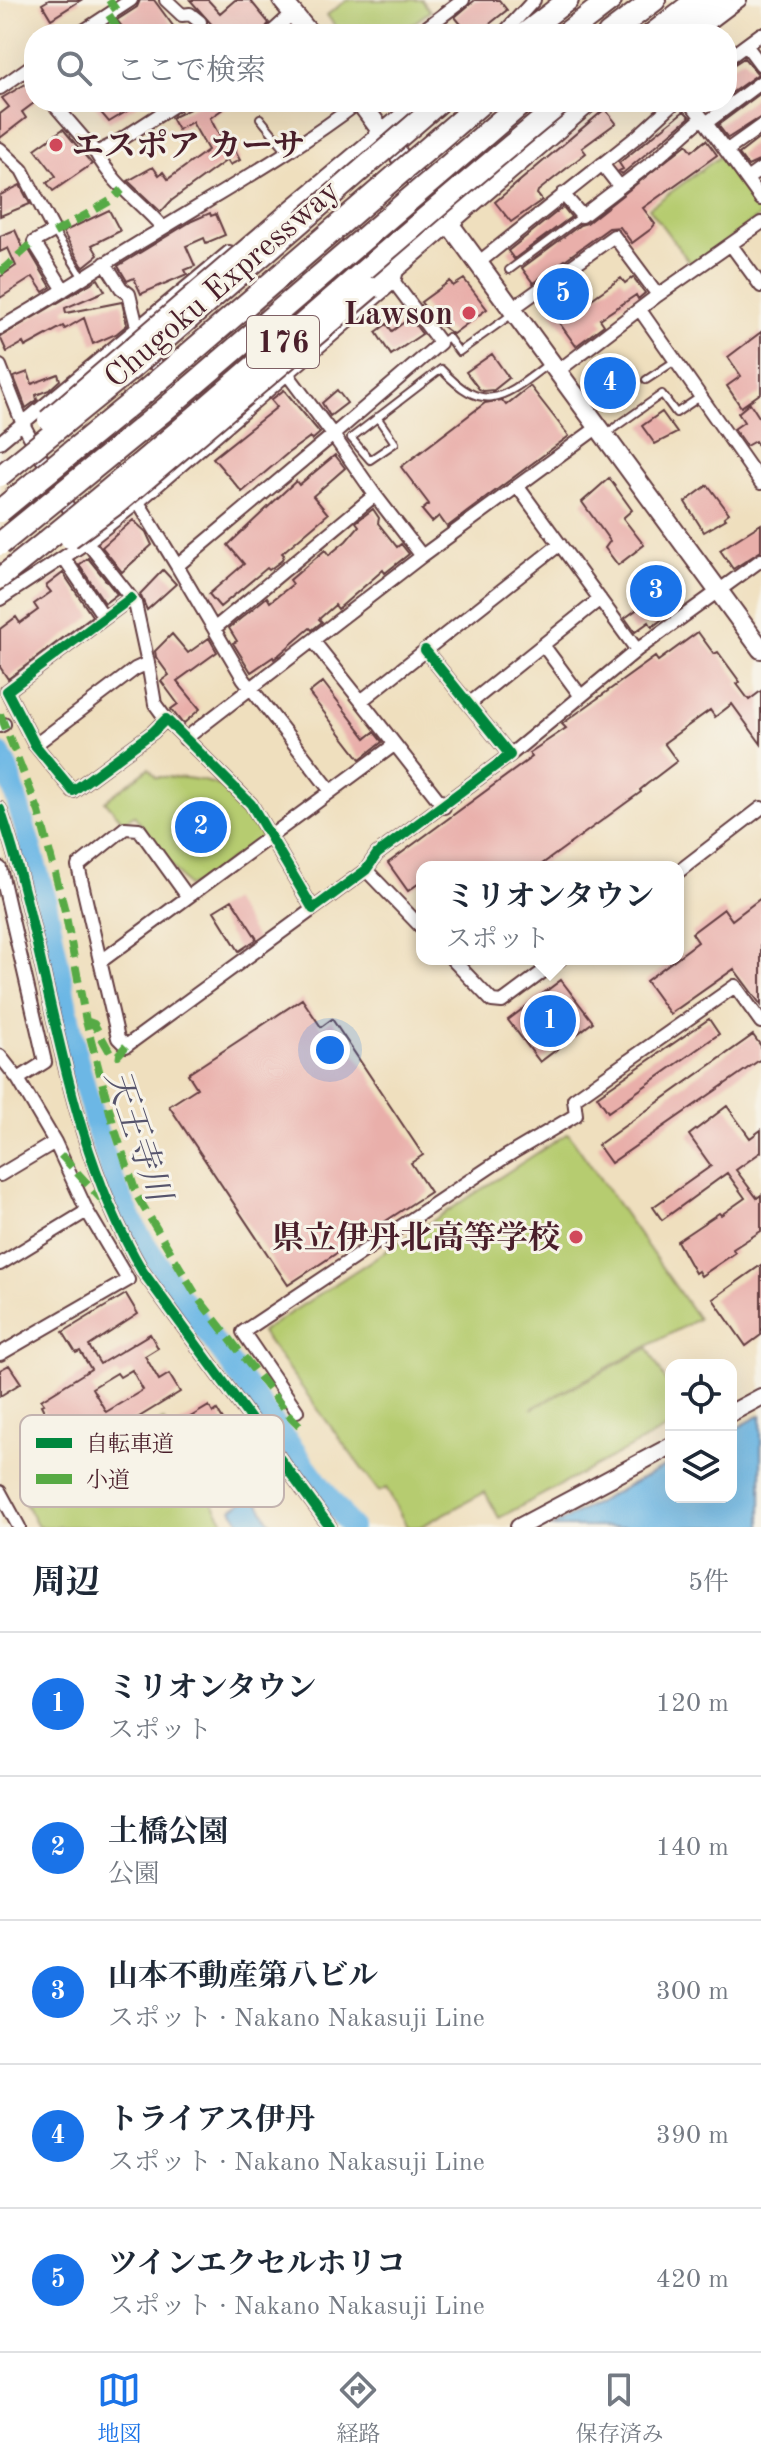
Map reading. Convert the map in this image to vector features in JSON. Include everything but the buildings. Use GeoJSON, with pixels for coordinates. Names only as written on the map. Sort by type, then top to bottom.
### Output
{"type":"FeatureCollection","features":[{"type":"Feature","properties":{"kind":"highway"},"geometry":{"type":"LineString","coordinates":[[518,24],[549,0]]}},
{"type":"Feature","properties":{"kind":"highway"},"geometry":{"type":"LineString","coordinates":[[537,24],[568,0]]}},
{"type":"Feature","properties":{"kind":"highway"},"geometry":{"type":"LineString","coordinates":[[579,24],[610,0]]}},
{"type":"Feature","properties":{"kind":"highway"},"geometry":{"type":"LineString","coordinates":[[622,24],[654,0]]}},
{"type":"Feature","properties":{"kind":"highway"},"geometry":{"type":"LineString","coordinates":[[665,24],[696,0]]}},
{"type":"Feature","properties":{"kind":"highway"},"geometry":{"type":"LineString","coordinates":[[688,24],[721,0]]}},
{"type":"Feature","properties":{"kind":"highway"},"geometry":{"type":"LineString","coordinates":[[0,462],[409,112]]}},
{"type":"Feature","properties":{"kind":"highway","name":"176"},"geometry":{"type":"LineString","coordinates":[[0,476],[129,371],[428,112]]}},
{"type":"Feature","properties":{"kind":"highway","name":"Chugoku Expressway"},"geometry":{"type":"LineString","coordinates":[[0,511],[146,391],[470,112]]}},
{"type":"Feature","properties":{"kind":"highway","name":"Chugoku Expressway"},"geometry":{"type":"LineString","coordinates":[[0,544],[163,411],[511,112]]}},
{"type":"Feature","properties":{"kind":"highway","name":"176"},"geometry":{"type":"LineString","coordinates":[[0,578],[181,429],[551,112]]}},
{"type":"Feature","properties":{"kind":"highway"},"geometry":{"type":"LineString","coordinates":[[0,584],[118,503],[371,288],[396,273],[448,222],[576,112]]}},
{"type":"Feature","properties":{"kind":"main road"},"geometry":{"type":"LineString","coordinates":[[288,6],[302,24]]}},
{"type":"Feature","properties":{"kind":"main road"},"geometry":{"type":"LineString","coordinates":[[367,112],[761,649]]}},
{"type":"Feature","properties":{"kind":"street"},"geometry":{"type":"LineString","coordinates":[[94,24],[131,0]]}},
{"type":"Feature","properties":{"kind":"street"},"geometry":{"type":"LineString","coordinates":[[166,0],[182,15],[190,14],[200,22]]}},
{"type":"Feature","properties":{"kind":"street"},"geometry":{"type":"LineString","coordinates":[[431,24],[463,0]]}},
{"type":"Feature","properties":{"kind":"street"},"geometry":{"type":"LineString","coordinates":[[514,24],[534,0]]}},
{"type":"Feature","properties":{"kind":"street"},"geometry":{"type":"LineString","coordinates":[[708,24],[740,0]]}},
{"type":"Feature","properties":{"kind":"street"},"geometry":{"type":"LineString","coordinates":[[276,24],[288,6]]}},
{"type":"Feature","properties":{"kind":"street"},"geometry":{"type":"LineString","coordinates":[[737,52],[761,34]]}},
{"type":"Feature","properties":{"kind":"street"},"geometry":{"type":"LineString","coordinates":[[746,45],[761,65]]}},
{"type":"Feature","properties":{"kind":"street"},"geometry":{"type":"LineString","coordinates":[[0,88],[24,71]]}},
{"type":"Feature","properties":{"kind":"street"},"geometry":{"type":"LineString","coordinates":[[737,98],[761,82]]}},
{"type":"Feature","properties":{"kind":"street"},"geometry":{"type":"LineString","coordinates":[[61,112],[96,153],[120,189],[163,228]]}},
{"type":"Feature","properties":{"kind":"street"},"geometry":{"type":"LineString","coordinates":[[96,153],[163,112]]}},
{"type":"Feature","properties":{"kind":"street"},"geometry":{"type":"LineString","coordinates":[[0,328],[213,200],[345,112]]}},
{"type":"Feature","properties":{"kind":"street"},"geometry":{"type":"LineString","coordinates":[[478,263],[663,112]]}},
{"type":"Feature","properties":{"kind":"street"},"geometry":{"type":"LineString","coordinates":[[697,112],[761,199]]}},
{"type":"Feature","properties":{"kind":"street"},"geometry":{"type":"LineString","coordinates":[[563,194],[582,216],[717,112]]}},
{"type":"Feature","properties":{"kind":"street"},"geometry":{"type":"LineString","coordinates":[[726,151],[761,126]]}},
{"type":"Feature","properties":{"kind":"street"},"geometry":{"type":"LineString","coordinates":[[0,149],[22,170],[54,231],[34,242],[64,290]]}},
{"type":"Feature","properties":{"kind":"street"},"geometry":{"type":"LineString","coordinates":[[602,164],[620,187]]}},
{"type":"Feature","properties":{"kind":"street"},"geometry":{"type":"LineString","coordinates":[[747,179],[761,169]]}},
{"type":"Feature","properties":{"kind":"street"},"geometry":{"type":"LineString","coordinates":[[0,442],[295,200],[312,193]]}},
{"type":"Feature","properties":{"kind":"street"},"geometry":{"type":"LineString","coordinates":[[555,366],[640,310],[761,223]]}},
{"type":"Feature","properties":{"kind":"street"},"geometry":{"type":"LineString","coordinates":[[513,311],[614,236],[658,295]]}},
{"type":"Feature","properties":{"kind":"street"},"geometry":{"type":"LineString","coordinates":[[731,245],[761,286]]}},
{"type":"Feature","properties":{"kind":"street"},"geometry":{"type":"LineString","coordinates":[[105,263],[121,288],[129,294],[134,330],[212,439]]}},
{"type":"Feature","properties":{"kind":"street"},"geometry":{"type":"LineString","coordinates":[[0,599],[87,542],[138,502],[288,375],[396,273],[440,343],[177,566]]}},
{"type":"Feature","properties":{"kind":"street"},"geometry":{"type":"LineString","coordinates":[[640,310],[761,483]]}},
{"type":"Feature","properties":{"kind":"street"},"geometry":{"type":"LineString","coordinates":[[0,366],[22,422],[87,542],[131,598],[142,630],[155,704],[185,739],[251,804],[313,909]]}},
{"type":"Feature","properties":{"kind":"street"},"geometry":{"type":"LineString","coordinates":[[288,375],[422,556]]}},
{"type":"Feature","properties":{"kind":"street"},"geometry":{"type":"LineString","coordinates":[[185,739],[422,556],[601,431]]}},
{"type":"Feature","properties":{"kind":"street"},"geometry":{"type":"LineString","coordinates":[[518,487],[637,650]]}},
{"type":"Feature","properties":{"kind":"street"},"geometry":{"type":"LineString","coordinates":[[215,628],[375,495]]}},
{"type":"Feature","properties":{"kind":"street"},"geometry":{"type":"LineString","coordinates":[[138,502],[243,678],[331,791]]}},
{"type":"Feature","properties":{"kind":"street"},"geometry":{"type":"LineString","coordinates":[[361,701],[560,544]]}},
{"type":"Feature","properties":{"kind":"street"},"geometry":{"type":"LineString","coordinates":[[64,558],[104,617]]}},
{"type":"Feature","properties":{"kind":"street"},"geometry":{"type":"LineString","coordinates":[[188,897],[139,829],[125,828],[78,866],[118,1038],[126,1046],[366,870],[377,854],[444,807],[637,650],[761,560]]}},
{"type":"Feature","properties":{"kind":"street"},"geometry":{"type":"LineString","coordinates":[[131,598],[3,685],[35,745],[73,791],[166,719]]}},
{"type":"Feature","properties":{"kind":"street"},"geometry":{"type":"LineString","coordinates":[[469,704],[600,599]]}},
{"type":"Feature","properties":{"kind":"street"},"geometry":{"type":"LineString","coordinates":[[314,642],[444,807]]}},
{"type":"Feature","properties":{"kind":"street"},"geometry":{"type":"LineString","coordinates":[[543,645],[580,695]]}},
{"type":"Feature","properties":{"kind":"street"},"geometry":{"type":"LineString","coordinates":[[425,650],[510,755]]}},
{"type":"Feature","properties":{"kind":"street"},"geometry":{"type":"LineString","coordinates":[[35,745],[135,669],[148,663]]}},
{"type":"Feature","properties":{"kind":"street"},"geometry":{"type":"LineString","coordinates":[[100,962],[394,745]]}},
{"type":"Feature","properties":{"kind":"street"},"geometry":{"type":"LineString","coordinates":[[684,867],[761,808]]}},
{"type":"Feature","properties":{"kind":"street"},"geometry":{"type":"LineString","coordinates":[[0,809],[15,852],[50,1011],[101,1190],[143,1272],[248,1415]]}},
{"type":"Feature","properties":{"kind":"street"},"geometry":{"type":"LineString","coordinates":[[0,868],[45,1062],[18,1079]]}},
{"type":"Feature","properties":{"kind":"street"},"geometry":{"type":"LineString","coordinates":[[366,870],[416,922]]}},
{"type":"Feature","properties":{"kind":"street"},"geometry":{"type":"LineString","coordinates":[[458,965],[492,1001],[502,1002],[552,965]]}},
{"type":"Feature","properties":{"kind":"street"},"geometry":{"type":"LineString","coordinates":[[297,1411],[243,1332],[505,1157],[576,1115],[574,1099],[735,986],[761,1022]]}},
{"type":"Feature","properties":{"kind":"street"},"geometry":{"type":"LineString","coordinates":[[0,1056],[18,1079],[55,1142],[87,1211],[128,1280],[0,1354]]}},
{"type":"Feature","properties":{"kind":"street"},"geometry":{"type":"LineString","coordinates":[[0,1175],[55,1142]]}},
{"type":"Feature","properties":{"kind":"street"},"geometry":{"type":"LineString","coordinates":[[0,1264],[87,1211]]}},
{"type":"Feature","properties":{"kind":"street"},"geometry":{"type":"LineString","coordinates":[[737,1410],[761,1397]]}},
{"type":"Feature","properties":{"kind":"street"},"geometry":{"type":"LineString","coordinates":[[519,1527],[665,1449]]}},
{"type":"Feature","properties":{"kind":"street"},"geometry":{"type":"LineString","coordinates":[[284,1464],[330,1527]]}},
{"type":"Feature","properties":{"kind":"street"},"geometry":{"type":"LineString","coordinates":[[0,1492],[19,1527]]}},
{"type":"Feature","properties":{"kind":"lane"},"geometry":{"type":"LineString","coordinates":[[260,118],[287,151]]}},
{"type":"Feature","properties":{"kind":"lane"},"geometry":{"type":"LineString","coordinates":[[509,270],[582,216]]}},
{"type":"Feature","properties":{"kind":"lane"},"geometry":{"type":"LineString","coordinates":[[54,231],[83,278]]}},
{"type":"Feature","properties":{"kind":"lane"},"geometry":{"type":"LineString","coordinates":[[440,343],[448,337],[459,352],[513,311]]}},
{"type":"Feature","properties":{"kind":"lane"},"geometry":{"type":"LineString","coordinates":[[646,380],[675,361]]}},
{"type":"Feature","properties":{"kind":"lane"},"geometry":{"type":"LineString","coordinates":[[377,417],[395,443],[370,460],[351,438],[377,417],[441,369],[460,389],[482,399],[514,390],[555,366]]}},
{"type":"Feature","properties":{"kind":"lane"},"geometry":{"type":"LineString","coordinates":[[601,431],[662,394],[676,413],[700,397]]}},
{"type":"Feature","properties":{"kind":"lane"},"geometry":{"type":"LineString","coordinates":[[348,457],[359,448]]}},
{"type":"Feature","properties":{"kind":"green space"},"geometry":{"type":"Polygon","coordinates":[[[347,0],[422,0],[430,11],[412,24],[334,24],[327,15],[347,0]]]}},
{"type":"Feature","properties":{"kind":"green space"},"geometry":{"type":"Polygon","coordinates":[[[722,155],[761,210],[759,217],[692,266],[649,208],[722,155]]]}},
{"type":"Feature","properties":{"kind":"green space"},"geometry":{"type":"Polygon","coordinates":[[[149,768],[156,777],[211,783],[235,794],[257,822],[261,838],[194,885],[187,886],[134,815],[123,822],[105,801],[149,768]]]}},
{"type":"Feature","properties":{"kind":"green space","name":"県立伊丹北高等学校"},"geometry":{"type":"Polygon","coordinates":[[[568,1133],[698,1319],[531,1409],[648,1348],[665,1379],[665,1429],[499,1518],[485,1492],[420,1527],[407,1527],[386,1488],[379,1492],[261,1332],[568,1133]]]}},
{"type":"Feature","properties":{"kind":"green space"},"geometry":{"type":"Polygon","coordinates":[[[27,1507],[215,1507],[227,1527],[38,1527],[27,1507]]]}},
{"type":"Feature","properties":{"kind":"water"},"geometry":{"type":"Polygon","coordinates":[[[761,1415],[761,1527],[551,1527],[665,1466],[665,1503],[737,1503],[737,1428],[761,1415]]]}},
{"type":"Feature","properties":{"kind":"water"},"geometry":{"type":"Polygon","coordinates":[[[261,1507],[273,1527],[243,1527],[232,1509],[261,1507]]]}},
{"type":"Feature","properties":{"kind":"waterway","name":"天王寺川"},"geometry":{"type":"LineString","coordinates":[[0,754],[8,770],[45,897],[77,1058],[115,1184],[138,1233],[179,1295],[268,1415]]}},
{"type":"Feature","properties":{"kind":"waterway","name":"天王寺川"},"geometry":{"type":"LineString","coordinates":[[284,1437],[351,1527]]}},
{"type":"Feature","properties":{"kind":"marked path"},"geometry":{"type":"LineString","coordinates":[[109,0],[116,10]]}},
{"type":"Feature","properties":{"kind":"marked path"},"geometry":{"type":"LineString","coordinates":[[109,15],[115,24]]}},
{"type":"Feature","properties":{"kind":"marked path"},"geometry":{"type":"LineString","coordinates":[[54,233],[110,201],[122,190]]}},
{"type":"Feature","properties":{"kind":"marked path"},"geometry":{"type":"LineString","coordinates":[[0,272],[34,242]]}},
{"type":"Feature","properties":{"kind":"marked path"},"geometry":{"type":"LineString","coordinates":[[0,714],[39,812],[65,911],[86,1021],[114,1127],[137,1196],[198,1298],[288,1414],[300,1426],[304,1425]]}},
{"type":"Feature","properties":{"kind":"marked path"},"geometry":{"type":"LineString","coordinates":[[86,1021],[94,1024],[111,1054],[118,1055],[126,1046]]}},
{"type":"Feature","properties":{"kind":"marked path"},"geometry":{"type":"LineString","coordinates":[[61,1155],[104,1202]]}},
{"type":"Feature","properties":{"kind":"cycle path"},"geometry":{"type":"LineString","coordinates":[[131,598],[7,691],[35,745],[73,791],[166,719],[251,804],[313,909],[366,870],[377,854],[510,755],[425,650]]}},
{"type":"Feature","properties":{"kind":"cycle path"},"geometry":{"type":"LineString","coordinates":[[0,809],[33,926],[74,1103],[115,1217],[143,1272],[248,1415]]}},
{"type":"Feature","properties":{"kind":"cycle path"},"geometry":{"type":"LineString","coordinates":[[284,1464],[330,1527]]}},
{"type":"Feature","properties":{"kind":"place","name":"エスポア カーサ"},"geometry":{"type":"Point","coordinates":[56,145]}},
{"type":"Feature","properties":{"kind":"place","name":"ツインエクセルホリコ"},"geometry":{"type":"Point","coordinates":[563,294]}},
{"type":"Feature","properties":{"kind":"place","name":"Lawson"},"geometry":{"type":"Point","coordinates":[469,313]}},
{"type":"Feature","properties":{"kind":"place","name":"トライアス伊丹"},"geometry":{"type":"Point","coordinates":[610,383]}},
{"type":"Feature","properties":{"kind":"place","name":"山本不動産第八ビル"},"geometry":{"type":"Point","coordinates":[656,591]}},
{"type":"Feature","properties":{"kind":"place","name":"土橋公園"},"geometry":{"type":"Point","coordinates":[201,827]}},
{"type":"Feature","properties":{"kind":"place","name":"ミリオンタウン"},"geometry":{"type":"Point","coordinates":[550,1021]}},
{"type":"Feature","properties":{"kind":"place","name":"県立伊丹北高等学校"},"geometry":{"type":"Point","coordinates":[576,1237]}}]}
